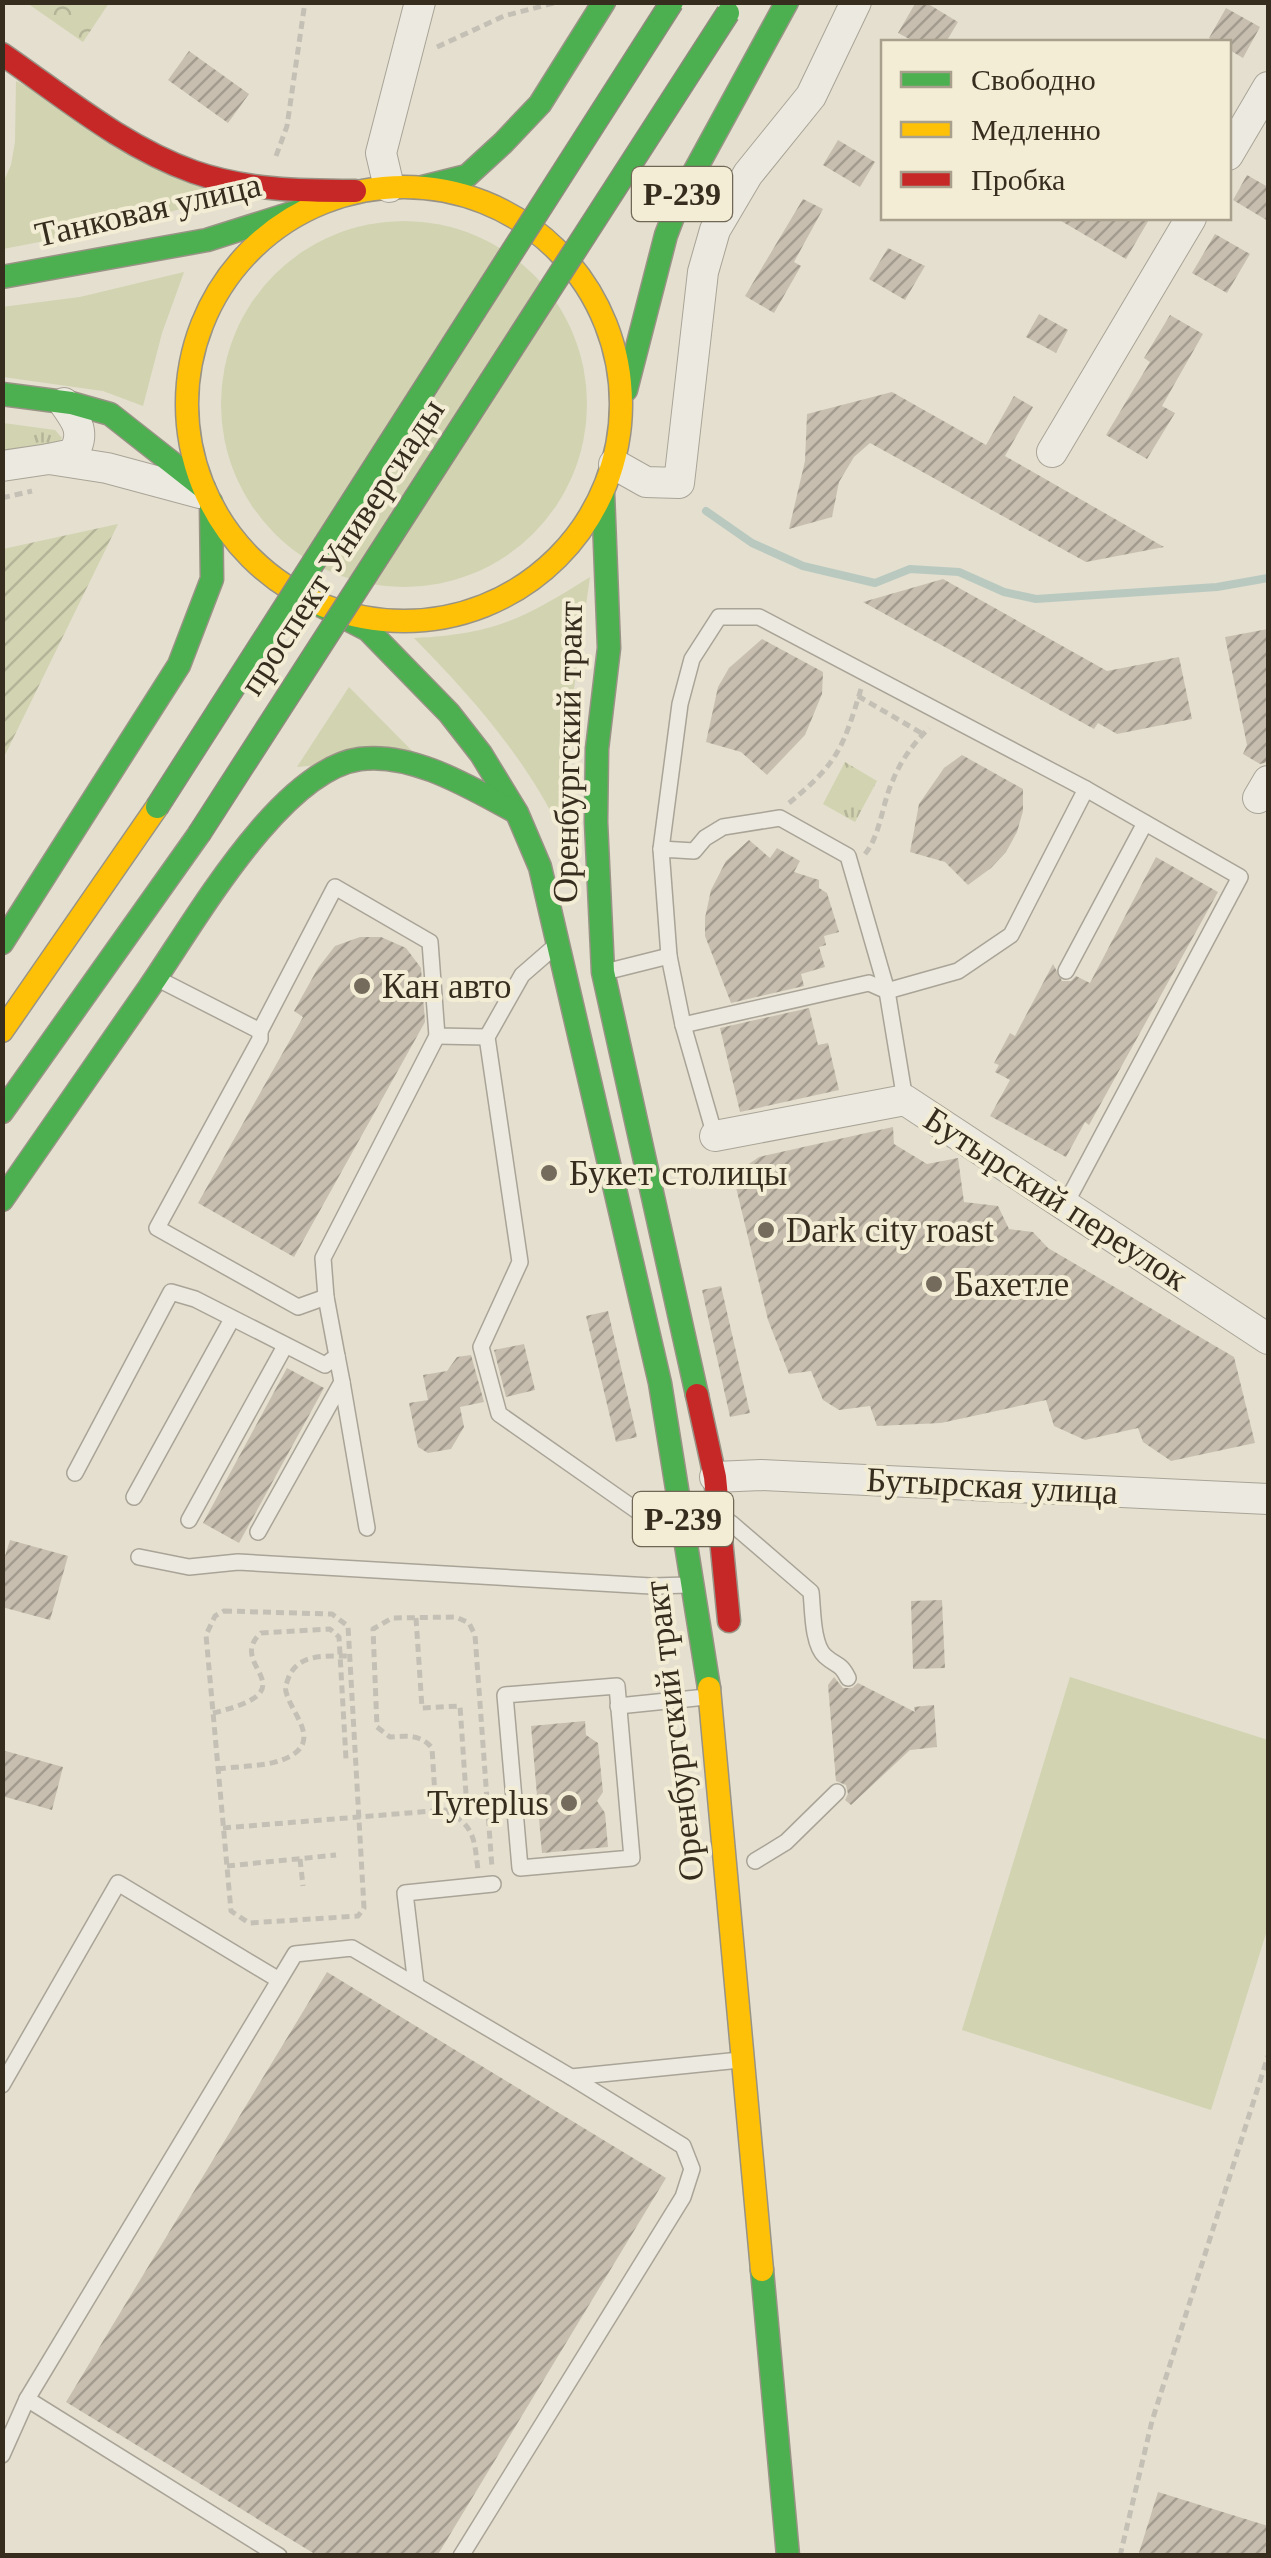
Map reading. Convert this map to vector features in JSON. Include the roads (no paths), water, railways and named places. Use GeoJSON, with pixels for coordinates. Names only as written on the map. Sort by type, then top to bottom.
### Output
{"type":"FeatureCollection","features":[{"type":"Feature","properties":{"kind":"main road","name":"Р-239"},"geometry":{"type":"LineString","coordinates":[[423,187],[467,176],[503,143],[540,104],[604,2]]}},
{"type":"Feature","properties":{"kind":"main road","name":"проспект Универсиады"},"geometry":{"type":"LineString","coordinates":[[2,1031],[157,807],[672,2]]}},
{"type":"Feature","properties":{"kind":"main road","name":"Р-239"},"geometry":{"type":"LineString","coordinates":[[622,403],[612,340],[600,310],[564,256],[514,216],[485,202],[423,187],[389,187],[354,191],[308,208],[254,246],[214,297],[200,327],[191,359],[187,408],[193,457],[207,495],[242,548],[268,574],[298,594],[336,610],[377,620],[412,621],[480,608],[511,594],[552,563],[586,524],[603,493],[614,464],[622,403],[666,235],[681,196],[787,2]]}},
{"type":"Feature","properties":{"kind":"main road","name":"проспект Универсиады"},"geometry":{"type":"LineString","coordinates":[[2,1112],[199,834],[731,8]]}},
{"type":"Feature","properties":{"kind":"main road"},"geometry":{"type":"LineString","coordinates":[[2,54],[174,164],[258,185],[354,191]]}},
{"type":"Feature","properties":{"kind":"main road","name":"Танковая улица"},"geometry":{"type":"LineString","coordinates":[[2,277],[207,240],[308,208]]}},
{"type":"Feature","properties":{"kind":"main road"},"geometry":{"type":"LineString","coordinates":[[2,394],[64,402],[110,414],[131,427],[207,495],[212,579],[179,665],[2,943]]}},
{"type":"Feature","properties":{"kind":"main road","name":"Оренбургский тракт"},"geometry":{"type":"LineString","coordinates":[[603,493],[609,648],[598,749],[596,822],[603,972],[715,1478],[732,1648]]}},
{"type":"Feature","properties":{"kind":"main road","name":"Оренбургский тракт"},"geometry":{"type":"LineString","coordinates":[[298,594],[368,630],[449,713],[482,754],[517,813],[540,867],[560,942],[660,1383],[710,1696],[788,2556]]}},
{"type":"Feature","properties":{"kind":"main road"},"geometry":{"type":"LineString","coordinates":[[2,1200],[244,853],[295,793],[345,762],[380,760],[442,774],[517,813]]}},
{"type":"Feature","properties":{"kind":"main road"},"geometry":{"type":"LineString","coordinates":[[797,2398],[810,2556]]}},
{"type":"Feature","properties":{"kind":"street"},"geometry":{"type":"LineString","coordinates":[[389,187],[381,153],[420,2]]}},
{"type":"Feature","properties":{"kind":"street"},"geometry":{"type":"LineString","coordinates":[[614,464],[646,482],[680,483],[703,272],[715,230],[748,174],[810,96],[856,2]]}},
{"type":"Feature","properties":{"kind":"street"},"geometry":{"type":"LineString","coordinates":[[1231,149],[1268,87]]}},
{"type":"Feature","properties":{"kind":"street"},"geometry":{"type":"LineString","coordinates":[[1052,452],[1190,220]]}},
{"type":"Feature","properties":{"kind":"street"},"geometry":{"type":"LineString","coordinates":[[2,466],[73,454],[80,438],[76,419],[64,402]]}},
{"type":"Feature","properties":{"kind":"street"},"geometry":{"type":"LineString","coordinates":[[50,459],[108,468],[207,495]]}},
{"type":"Feature","properties":{"kind":"street","name":"Бутырский переулок"},"geometry":{"type":"LineString","coordinates":[[715,1136],[905,1100],[1268,1339]]}},
{"type":"Feature","properties":{"kind":"street","name":"Бутырская улица"},"geometry":{"type":"LineString","coordinates":[[715,1478],[798,1476],[1268,1499]]}},
{"type":"Feature","properties":{"kind":"lane"},"geometry":{"type":"LineString","coordinates":[[715,1136],[683,1025],[669,956],[661,848],[680,704],[692,659],[719,618],[759,616],[1086,788],[1240,877],[1065,1205]]}},
{"type":"Feature","properties":{"kind":"lane"},"geometry":{"type":"LineString","coordinates":[[683,1025],[869,983],[887,991],[958,971],[1011,935],[1086,788]]}},
{"type":"Feature","properties":{"kind":"lane"},"geometry":{"type":"LineString","coordinates":[[661,848],[694,851],[722,827],[780,818],[848,856],[887,991],[905,1100]]}},
{"type":"Feature","properties":{"kind":"lane"},"geometry":{"type":"LineString","coordinates":[[1066,972],[1145,823]]}},
{"type":"Feature","properties":{"kind":"lane"},"geometry":{"type":"LineString","coordinates":[[326,1297],[298,1306],[156,1228],[260,1039],[260,1031],[335,886],[430,942],[437,1036],[323,1258],[326,1297],[367,1528]]}},
{"type":"Feature","properties":{"kind":"lane"},"geometry":{"type":"LineString","coordinates":[[560,942],[522,974],[487,1037],[520,1262],[482,1346],[499,1414],[636,1510],[685,1534]]}},
{"type":"Feature","properties":{"kind":"lane"},"geometry":{"type":"LineString","coordinates":[[603,972],[669,956]]}},
{"type":"Feature","properties":{"kind":"lane"},"geometry":{"type":"LineString","coordinates":[[157,978],[260,1031]]}},
{"type":"Feature","properties":{"kind":"lane"},"geometry":{"type":"LineString","coordinates":[[437,1036],[487,1037]]}},
{"type":"Feature","properties":{"kind":"lane"},"geometry":{"type":"LineString","coordinates":[[75,1473],[170,1292],[195,1300],[326,1365],[337,1356]]}},
{"type":"Feature","properties":{"kind":"lane"},"geometry":{"type":"LineString","coordinates":[[134,1497],[232,1319]]}},
{"type":"Feature","properties":{"kind":"lane"},"geometry":{"type":"LineString","coordinates":[[189,1520],[285,1346]]}},
{"type":"Feature","properties":{"kind":"lane"},"geometry":{"type":"LineString","coordinates":[[258,1532],[342,1382]]}},
{"type":"Feature","properties":{"kind":"lane"},"geometry":{"type":"LineString","coordinates":[[718,1514],[811,1592],[819,1645],[824,1656],[841,1664],[848,1678]]}},
{"type":"Feature","properties":{"kind":"lane"},"geometry":{"type":"LineString","coordinates":[[138,1557],[189,1567],[238,1562],[651,1586],[693,1584]]}},
{"type":"Feature","properties":{"kind":"lane"},"geometry":{"type":"LineString","coordinates":[[616,1686],[618,1706],[632,1858],[520,1868],[505,1696],[616,1686]]}},
{"type":"Feature","properties":{"kind":"lane"},"geometry":{"type":"LineString","coordinates":[[618,1706],[710,1696]]}},
{"type":"Feature","properties":{"kind":"lane"},"geometry":{"type":"LineString","coordinates":[[755,1861],[786,1842],[837,1792]]}},
{"type":"Feature","properties":{"kind":"lane"},"geometry":{"type":"LineString","coordinates":[[2,2085],[118,1884],[279,1980]]}},
{"type":"Feature","properties":{"kind":"lane"},"geometry":{"type":"LineString","coordinates":[[416,1985],[406,1893],[486,1885]]}},
{"type":"Feature","properties":{"kind":"lane"},"geometry":{"type":"LineString","coordinates":[[2,2455],[26,2399],[295,1954],[352,1948],[682,2146],[692,2169],[683,2197],[461,2556]]}},
{"type":"Feature","properties":{"kind":"lane"},"geometry":{"type":"LineString","coordinates":[[571,2076],[744,2060]]}},
{"type":"Feature","properties":{"kind":"lane"},"geometry":{"type":"LineString","coordinates":[[26,2399],[279,2556]]}},
{"type":"Feature","properties":{"kind":"waterway"},"geometry":{"type":"LineString","coordinates":[[706,511],[752,543],[803,566],[875,583],[910,569],[959,572],[1004,592],[1036,599],[1217,587],[1268,578]]}},
{"type":"Feature","properties":{"kind":"place","name":"Кан авто"},"geometry":{"type":"Point","coordinates":[362,986]}},
{"type":"Feature","properties":{"kind":"place","name":"Букет столицы"},"geometry":{"type":"Point","coordinates":[549,1173]}},
{"type":"Feature","properties":{"kind":"place","name":"Dark city roast"},"geometry":{"type":"Point","coordinates":[766,1230]}},
{"type":"Feature","properties":{"kind":"place","name":"Бахетле"},"geometry":{"type":"Point","coordinates":[934,1284]}},
{"type":"Feature","properties":{"kind":"place","name":"Tyreplus"},"geometry":{"type":"Point","coordinates":[569,1803]}}]}
